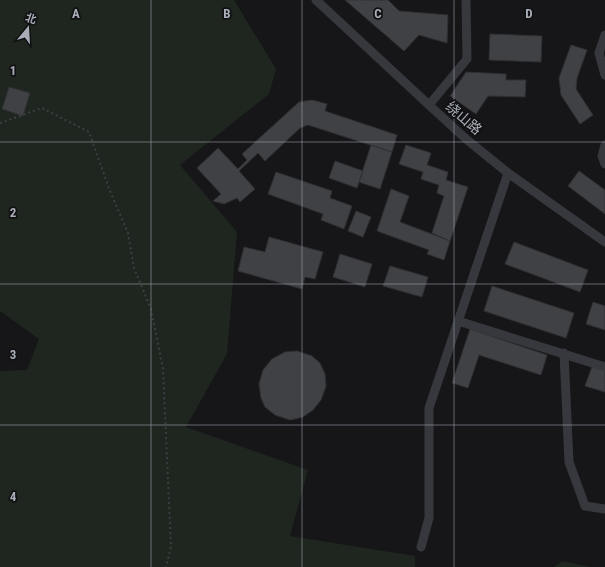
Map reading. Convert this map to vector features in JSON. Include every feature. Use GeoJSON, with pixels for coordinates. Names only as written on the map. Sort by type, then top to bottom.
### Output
{"type":"FeatureCollection","features":[{"type":"Feature","properties":{"kind":"street","name":"绕山路"},"geometry":{"type":"LineString","coordinates":[[316,0],[429,106],[508,173],[605,242]]}},
{"type":"Feature","properties":{"kind":"street"},"geometry":{"type":"LineString","coordinates":[[429,106],[467,59],[466,0]]}},
{"type":"Feature","properties":{"kind":"street"},"geometry":{"type":"LineString","coordinates":[[605,35],[599,53],[605,75]]}},
{"type":"Feature","properties":{"kind":"street"},"geometry":{"type":"LineString","coordinates":[[605,145],[602,156],[605,164]]}},
{"type":"Feature","properties":{"kind":"street"},"geometry":{"type":"LineString","coordinates":[[421,546],[429,518],[429,408],[508,173]]}},
{"type":"Feature","properties":{"kind":"street"},"geometry":{"type":"LineString","coordinates":[[458,321],[605,367]]}},
{"type":"Feature","properties":{"kind":"street"},"geometry":{"type":"LineString","coordinates":[[564,353],[569,462],[585,506],[605,509]]}},
{"type":"Feature","properties":{"kind":"path"},"geometry":{"type":"LineString","coordinates":[[0,123],[42,108],[89,132],[110,191],[128,233],[134,268],[151,309],[163,369],[171,547],[166,567]]}},
{"type":"Feature","properties":{"kind":"shaded area"},"geometry":{"type":"Polygon","coordinates":[[[0,0],[234,0],[276,69],[269,94],[180,165],[237,232],[227,354],[186,427],[308,470],[290,536],[415,556],[415,567],[0,567],[0,371],[27,370],[39,339],[0,311],[0,0]]]}},
{"type":"Feature","properties":{"kind":"shaded area"},"geometry":{"type":"Polygon","coordinates":[[[562,561],[591,567],[554,567],[562,561]]]}},
{"type":"Feature","properties":{"kind":"building"},"geometry":{"type":"Polygon","coordinates":[[[345,0],[388,0],[399,11],[448,15],[447,43],[419,35],[404,51],[345,0]]]}},
{"type":"Feature","properties":{"kind":"building"},"geometry":{"type":"Polygon","coordinates":[[[490,34],[542,36],[541,62],[489,60],[490,34]]]}},
{"type":"Feature","properties":{"kind":"building"},"geometry":{"type":"Polygon","coordinates":[[[571,45],[587,50],[577,78],[576,89],[593,115],[580,124],[561,95],[559,78],[571,45]]]}},
{"type":"Feature","properties":{"kind":"building"},"geometry":{"type":"Polygon","coordinates":[[[466,72],[506,74],[506,80],[526,80],[525,97],[488,96],[476,114],[450,96],[466,72]]]}},
{"type":"Feature","properties":{"kind":"building"},"geometry":{"type":"Polygon","coordinates":[[[9,87],[30,93],[23,116],[2,109],[9,87]]]}},
{"type":"Feature","properties":{"kind":"building"},"geometry":{"type":"Polygon","coordinates":[[[312,100],[327,104],[325,111],[397,135],[392,152],[308,125],[300,128],[265,161],[258,153],[239,171],[255,189],[240,202],[237,198],[224,204],[213,201],[221,194],[197,168],[218,148],[238,169],[247,160],[242,154],[299,102],[312,100]]]}},
{"type":"Feature","properties":{"kind":"building"},"geometry":{"type":"Polygon","coordinates":[[[371,145],[392,152],[380,189],[359,182],[371,145]]]}},
{"type":"Feature","properties":{"kind":"building"},"geometry":{"type":"Polygon","coordinates":[[[406,145],[431,153],[427,165],[448,172],[446,180],[468,187],[450,241],[432,233],[444,196],[437,193],[439,185],[421,179],[423,172],[399,164],[406,145]]]}},
{"type":"Feature","properties":{"kind":"building"},"geometry":{"type":"Polygon","coordinates":[[[335,161],[363,171],[357,188],[329,178],[335,161]]]}},
{"type":"Feature","properties":{"kind":"building"},"geometry":{"type":"Polygon","coordinates":[[[579,171],[605,190],[605,214],[568,186],[579,171]]]}},
{"type":"Feature","properties":{"kind":"building"},"geometry":{"type":"Polygon","coordinates":[[[276,172],[332,191],[330,198],[352,206],[344,229],[321,220],[323,214],[268,194],[276,172]]]}},
{"type":"Feature","properties":{"kind":"building"},"geometry":{"type":"Polygon","coordinates":[[[391,189],[409,196],[400,222],[450,241],[444,260],[427,254],[429,250],[377,231],[391,189]]]}},
{"type":"Feature","properties":{"kind":"building"},"geometry":{"type":"Polygon","coordinates":[[[356,211],[371,217],[363,237],[348,231],[356,211]]]}},
{"type":"Feature","properties":{"kind":"building"},"geometry":{"type":"Polygon","coordinates":[[[269,237],[323,252],[315,279],[305,277],[302,289],[238,271],[244,247],[265,252],[269,237]]]}},
{"type":"Feature","properties":{"kind":"building"},"geometry":{"type":"Polygon","coordinates":[[[514,242],[588,270],[580,292],[505,264],[514,242]]]}},
{"type":"Feature","properties":{"kind":"building"},"geometry":{"type":"Polygon","coordinates":[[[340,254],[372,264],[365,287],[333,277],[340,254]]]}},
{"type":"Feature","properties":{"kind":"building"},"geometry":{"type":"Polygon","coordinates":[[[390,266],[428,277],[422,297],[383,286],[390,266]]]}},
{"type":"Feature","properties":{"kind":"building"},"geometry":{"type":"Polygon","coordinates":[[[492,286],[574,313],[566,338],[484,311],[492,286]]]}},
{"type":"Feature","properties":{"kind":"building"},"geometry":{"type":"Polygon","coordinates":[[[593,302],[605,306],[605,330],[586,324],[593,302]]]}},
{"type":"Feature","properties":{"kind":"building"},"geometry":{"type":"Polygon","coordinates":[[[470,329],[547,355],[541,375],[479,355],[468,388],[452,383],[470,329]]]}},
{"type":"Feature","properties":{"kind":"building"},"geometry":{"type":"Polygon","coordinates":[[[297,351],[312,356],[320,363],[325,374],[326,386],[321,400],[313,410],[303,417],[290,420],[275,415],[265,407],[261,398],[259,384],[263,370],[272,359],[285,352],[297,351]]]}},
{"type":"Feature","properties":{"kind":"building"},"geometry":{"type":"Polygon","coordinates":[[[593,364],[605,368],[605,392],[585,386],[593,364]]]}}]}
